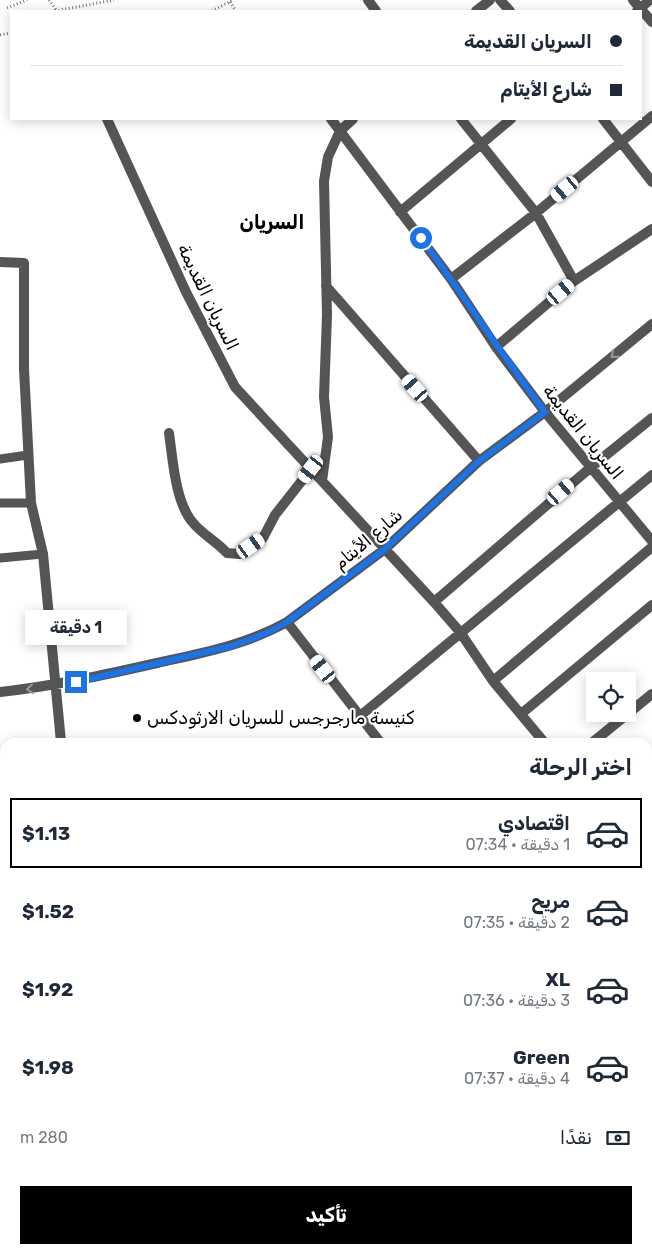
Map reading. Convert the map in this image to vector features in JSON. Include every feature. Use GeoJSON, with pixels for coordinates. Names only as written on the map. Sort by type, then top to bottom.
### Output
{"type":"FeatureCollection","features":[{"type":"Feature","properties":{"kind":"street"},"geometry":{"type":"LineString","coordinates":[[477,10],[490,0]]}},
{"type":"Feature","properties":{"kind":"street"},"geometry":{"type":"LineString","coordinates":[[500,0],[509,10]]}},
{"type":"Feature","properties":{"kind":"street"},"geometry":{"type":"LineString","coordinates":[[633,0],[638,10],[650,0]]}},
{"type":"Feature","properties":{"kind":"street"},"geometry":{"type":"LineString","coordinates":[[642,13],[652,22]]}},
{"type":"Feature","properties":{"kind":"street"},"geometry":{"type":"LineString","coordinates":[[451,279],[536,213],[652,116]]}},
{"type":"Feature","properties":{"kind":"street","name":"السريان القديمة"},"geometry":{"type":"LineString","coordinates":[[107,120],[162,242],[235,387],[460,632],[493,681],[537,738]]}},
{"type":"Feature","properties":{"kind":"street","name":"السريان القديمة"},"geometry":{"type":"LineString","coordinates":[[332,120],[451,279],[496,347],[545,412],[652,541]]}},
{"type":"Feature","properties":{"kind":"street"},"geometry":{"type":"LineString","coordinates":[[322,481],[328,437],[324,397],[327,315],[324,182],[328,157],[340,130],[352,120]]}},
{"type":"Feature","properties":{"kind":"street"},"geometry":{"type":"LineString","coordinates":[[463,120],[536,213],[574,281]]}},
{"type":"Feature","properties":{"kind":"street"},"geometry":{"type":"LineString","coordinates":[[400,212],[510,120]]}},
{"type":"Feature","properties":{"kind":"street"},"geometry":{"type":"LineString","coordinates":[[604,120],[623,141],[652,182]]}},
{"type":"Feature","properties":{"kind":"street"},"geometry":{"type":"LineString","coordinates":[[496,347],[574,281],[652,229]]}},
{"type":"Feature","properties":{"kind":"street"},"geometry":{"type":"LineString","coordinates":[[0,262],[24,263],[24,369],[31,503],[43,554],[61,738]]}},
{"type":"Feature","properties":{"kind":"street"},"geometry":{"type":"LineString","coordinates":[[326,286],[478,462]]}},
{"type":"Feature","properties":{"kind":"street","name":"شارع الأيتام"},"geometry":{"type":"LineString","coordinates":[[0,692],[56,686],[232,646],[263,635],[287,622],[385,549],[478,462],[545,412],[652,324]]}},
{"type":"Feature","properties":{"kind":"street"},"geometry":{"type":"LineString","coordinates":[[434,602],[590,468],[652,418]]}},
{"type":"Feature","properties":{"kind":"street"},"geometry":{"type":"LineString","coordinates":[[169,433],[181,505],[194,525],[217,541],[227,553],[239,554],[263,538],[275,515],[311,469]]}},
{"type":"Feature","properties":{"kind":"street"},"geometry":{"type":"LineString","coordinates":[[620,502],[652,476]]}},
{"type":"Feature","properties":{"kind":"street","name":"السريان القديمة"},"geometry":{"type":"LineString","coordinates":[[360,716],[620,502]]}},
{"type":"Feature","properties":{"kind":"street"},"geometry":{"type":"LineString","coordinates":[[493,681],[652,547]]}},
{"type":"Feature","properties":{"kind":"street"},"geometry":{"type":"LineString","coordinates":[[520,714],[652,605]]}},
{"type":"Feature","properties":{"kind":"street"},"geometry":{"type":"LineString","coordinates":[[287,622],[377,738]]}},
{"type":"Feature","properties":{"kind":"street"},"geometry":{"type":"LineString","coordinates":[[598,738],[652,694]]}},
{"type":"Feature","properties":{"kind":"lane"},"geometry":{"type":"LineString","coordinates":[[0,460],[28,455]]}},
{"type":"Feature","properties":{"kind":"lane"},"geometry":{"type":"LineString","coordinates":[[0,503],[31,503]]}},
{"type":"Feature","properties":{"kind":"lane"},"geometry":{"type":"LineString","coordinates":[[0,558],[43,554]]}},
{"type":"Feature","properties":{"kind":"path"},"geometry":{"type":"LineString","coordinates":[[6,8],[27,0]]}},
{"type":"Feature","properties":{"kind":"path"},"geometry":{"type":"LineString","coordinates":[[61,10],[114,0]]}},
{"type":"Feature","properties":{"kind":"path"},"geometry":{"type":"LineString","coordinates":[[214,10],[231,1]]}},
{"type":"Feature","properties":{"kind":"place","name":"كنيسة مارجرجس للسريان الارثودكس"},"geometry":{"type":"Point","coordinates":[137,718]}},
{"type":"Feature","properties":{"kind":"district","name":"السريان"},"geometry":{"type":"Point","coordinates":[272,222]}},
{"type":"Feature","properties":{"kind":"route"},"geometry":{"type":"LineString","coordinates":[[76,682],[232,646],[251,640],[287,622],[385,549],[478,462],[545,412],[496,347],[421,238]]}}]}
